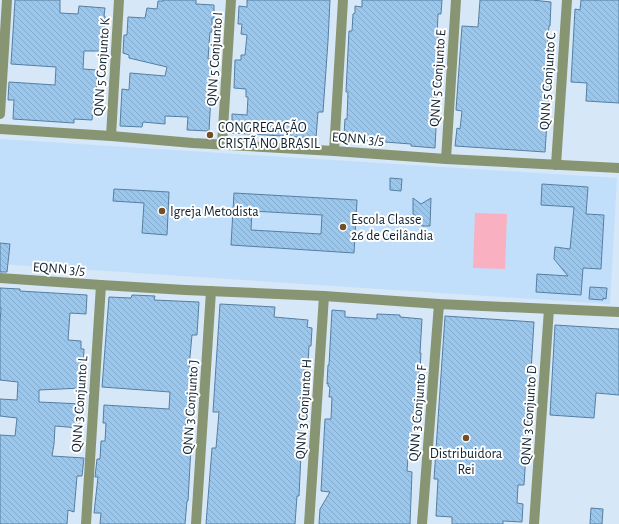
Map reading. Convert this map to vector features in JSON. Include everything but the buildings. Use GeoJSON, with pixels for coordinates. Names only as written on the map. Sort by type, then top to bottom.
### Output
{"type":"FeatureCollection","features":[{"type":"Feature","properties":{"kind":"street"},"geometry":{"type":"LineString","coordinates":[[0,114],[7,0]]}},
{"type":"Feature","properties":{"kind":"street","name":"QNN 5 Conjunto K"},"geometry":{"type":"LineString","coordinates":[[110,136],[119,0]]}},
{"type":"Feature","properties":{"kind":"street","name":"QNN 5 Conjunto I"},"geometry":{"type":"LineString","coordinates":[[222,145],[231,0]]}},
{"type":"Feature","properties":{"kind":"street"},"geometry":{"type":"LineString","coordinates":[[334,151],[343,0]]}},
{"type":"Feature","properties":{"kind":"street","name":"QNN 5 Conjunto E"},"geometry":{"type":"LineString","coordinates":[[446,158],[456,0]]}},
{"type":"Feature","properties":{"kind":"street","name":"QNN 5 Conjunto C"},"geometry":{"type":"LineString","coordinates":[[556,165],[567,0]]}},
{"type":"Feature","properties":{"kind":"street","name":"EQNN 3/5"},"geometry":{"type":"LineString","coordinates":[[0,129],[222,145],[619,168]]}},
{"type":"Feature","properties":{"kind":"street","name":"EQNN 3/5"},"geometry":{"type":"LineString","coordinates":[[0,278],[101,286],[619,312]]}},
{"type":"Feature","properties":{"kind":"street","name":"QNN 3 Conjunto L"},"geometry":{"type":"LineString","coordinates":[[86,524],[101,286]]}},
{"type":"Feature","properties":{"kind":"street","name":"QNN 3 Conjunto J"},"geometry":{"type":"LineString","coordinates":[[196,524],[211,291]]}},
{"type":"Feature","properties":{"kind":"street","name":"QNN 3 Conjunto H"},"geometry":{"type":"LineString","coordinates":[[309,524],[324,296]]}},
{"type":"Feature","properties":{"kind":"street","name":"QNN 3 Conjunto F"},"geometry":{"type":"LineString","coordinates":[[422,524],[439,304]]}},
{"type":"Feature","properties":{"kind":"street","name":"QNN 3 Conjunto D"},"geometry":{"type":"LineString","coordinates":[[534,524],[549,309]]}},
{"type":"Feature","properties":{"kind":"shaded area"},"geometry":{"type":"Polygon","coordinates":[[[0,139],[617,178],[610,304],[0,264],[0,139]]]}},
{"type":"Feature","properties":{"kind":"shaded area"},"geometry":{"type":"Polygon","coordinates":[[[475,213],[507,214],[505,269],[473,268],[475,213]]]}},
{"type":"Feature","properties":{"kind":"place","name":"CONGREGAÇÃO CRISTÃ NO BRASIL"},"geometry":{"type":"Point","coordinates":[210,135]}},
{"type":"Feature","properties":{"kind":"place","name":"Igreja Metodista"},"geometry":{"type":"Point","coordinates":[162,211]}},
{"type":"Feature","properties":{"kind":"place","name":"Escola Classe 26 de Ceilândia"},"geometry":{"type":"Point","coordinates":[343,227]}},
{"type":"Feature","properties":{"kind":"place","name":"Distribuidora Rei"},"geometry":{"type":"Point","coordinates":[466,438]}}]}
